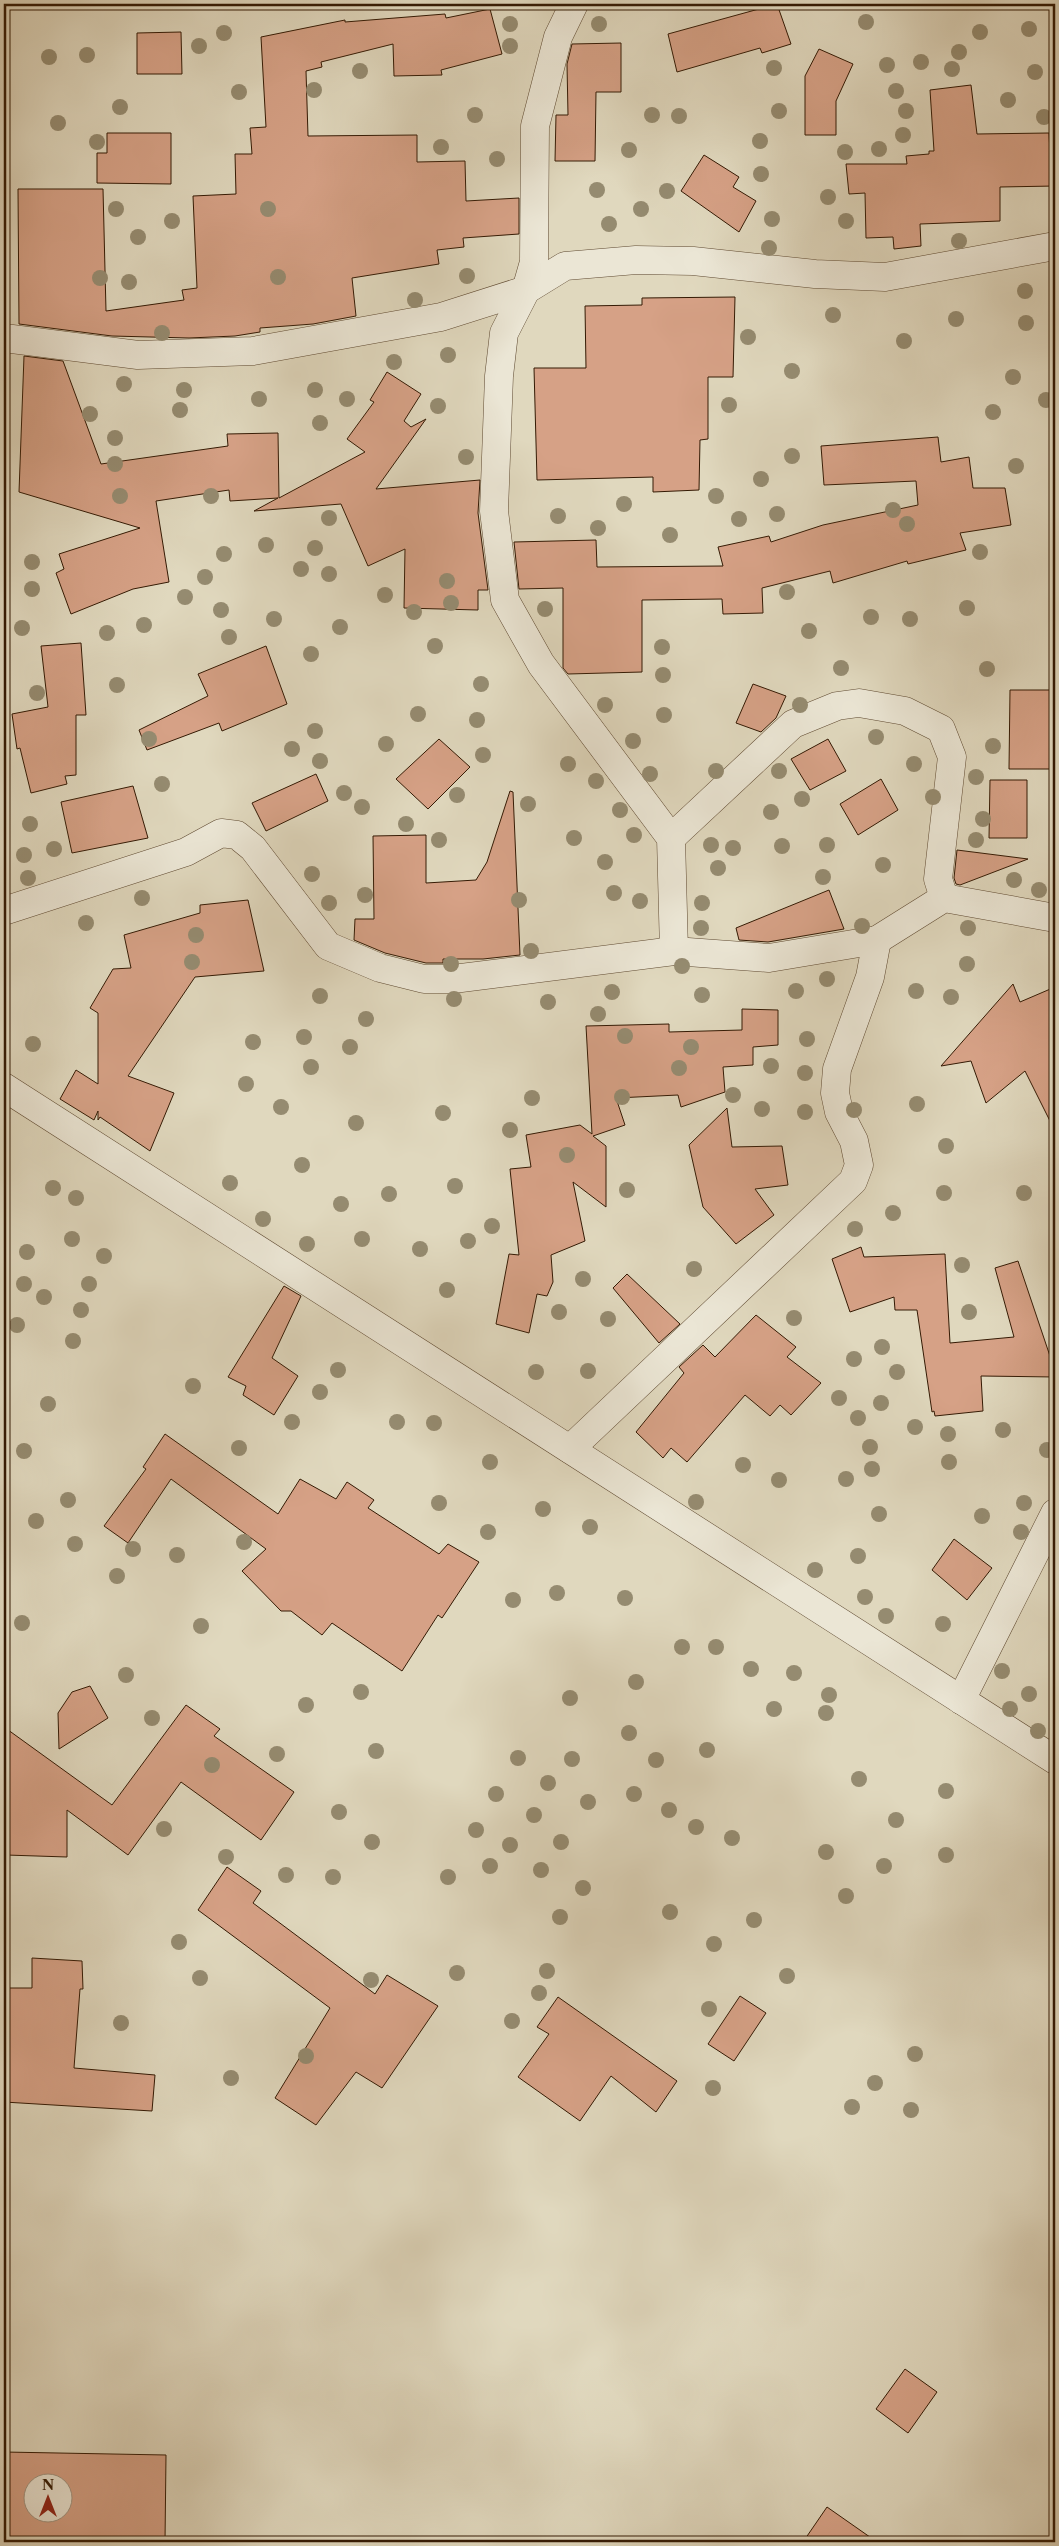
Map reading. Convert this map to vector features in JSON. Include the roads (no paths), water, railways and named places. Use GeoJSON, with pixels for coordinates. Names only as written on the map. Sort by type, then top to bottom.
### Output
{"type":"FeatureCollection","features":[{"type":"Feature","properties":{"kind":"street"},"geometry":{"type":"LineString","coordinates":[[574,4],[558,37],[535,126],[534,262],[526,290],[504,334],[499,376],[494,511],[505,600],[541,664],[671,838],[674,951]]}},
{"type":"Feature","properties":{"kind":"street"},"geometry":{"type":"LineString","coordinates":[[4,338],[138,355],[253,351],[441,317],[526,290],[565,266],[636,260],[693,261],[815,274],[885,277],[1055,246]]}},
{"type":"Feature","properties":{"kind":"street"},"geometry":{"type":"LineString","coordinates":[[671,838],[793,724],[838,706],[859,703],[904,711],[941,729],[952,758],[938,879],[944,898]]}},
{"type":"Feature","properties":{"kind":"street"},"geometry":{"type":"LineString","coordinates":[[4,911],[186,852],[221,833],[237,835],[253,848],[328,946],[380,968],[424,979],[453,979],[674,951],[769,958],[878,940],[944,898],[1055,918]]}},
{"type":"Feature","properties":{"kind":"street"},"geometry":{"type":"LineString","coordinates":[[570,1450],[853,1181],[859,1164],[854,1141],[839,1112],[835,1094],[838,1068],[870,977],[878,940]]}},
{"type":"Feature","properties":{"kind":"street"},"geometry":{"type":"LineString","coordinates":[[4,1087],[1055,1760]]}},
{"type":"Feature","properties":{"kind":"street"},"geometry":{"type":"LineString","coordinates":[[961,1700],[1055,1513]]}}]}
